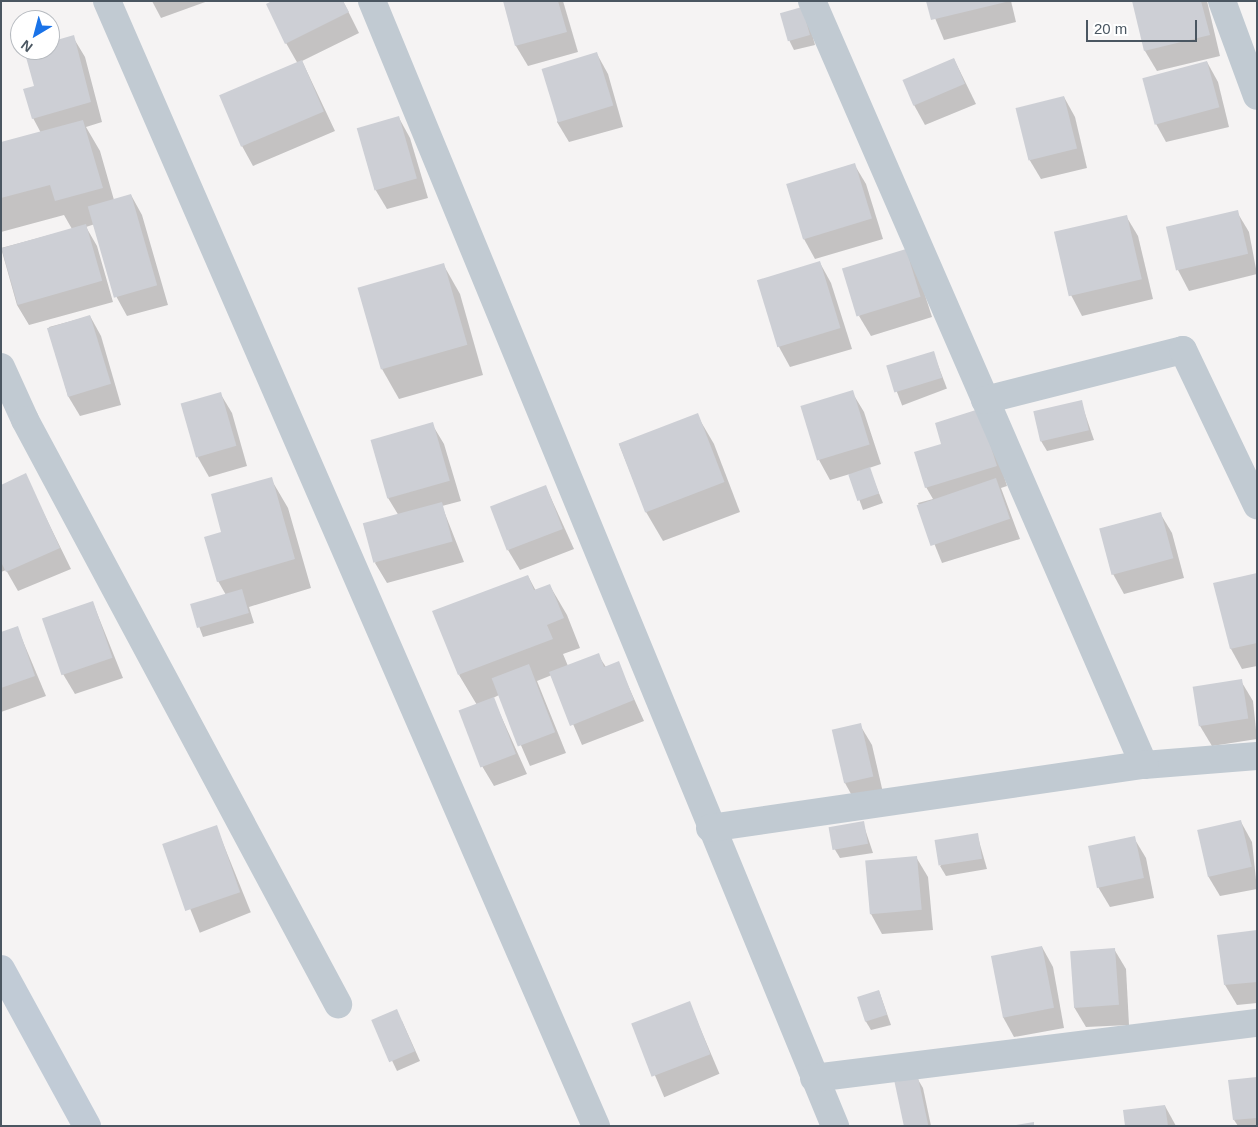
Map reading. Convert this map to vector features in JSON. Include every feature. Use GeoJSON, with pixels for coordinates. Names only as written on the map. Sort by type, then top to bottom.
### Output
{"type":"FeatureCollection","features":[{"type":"Feature","properties":{"kind":"street"},"geometry":{"type":"LineString","coordinates":[[107,1],[596,1126]]}},
{"type":"Feature","properties":{"kind":"street"},"geometry":{"type":"LineString","coordinates":[[372,1],[710,828],[835,1126]]}},
{"type":"Feature","properties":{"kind":"street"},"geometry":{"type":"LineString","coordinates":[[812,1],[1144,765]]}},
{"type":"Feature","properties":{"kind":"street"},"geometry":{"type":"LineString","coordinates":[[1222,1],[1257,96]]}},
{"type":"Feature","properties":{"kind":"street"},"geometry":{"type":"LineString","coordinates":[[985,400],[1183,350],[1257,505]]}},
{"type":"Feature","properties":{"kind":"street"},"geometry":{"type":"LineString","coordinates":[[1,367],[25,420],[338,1004]]}},
{"type":"Feature","properties":{"kind":"street"},"geometry":{"type":"LineString","coordinates":[[710,828],[1144,765],[1257,756]]}},
{"type":"Feature","properties":{"kind":"street"},"geometry":{"type":"LineString","coordinates":[[2,972],[86,1126]]}},
{"type":"Feature","properties":{"kind":"street"},"geometry":{"type":"LineString","coordinates":[[814,1078],[1257,1023]]}},
{"type":"Feature","properties":{"kind":"building"},"geometry":{"type":"Polygon","coordinates":[[[272,1],[343,1],[349,12],[285,44],[266,4],[272,1]]]}},
{"type":"Feature","properties":{"kind":"building"},"geometry":{"type":"Polygon","coordinates":[[[503,1],[558,1],[567,32],[515,46],[503,1]]]}},
{"type":"Feature","properties":{"kind":"building"},"geometry":{"type":"Polygon","coordinates":[[[926,1],[1006,1],[1006,2],[931,20],[926,1]]]}},
{"type":"Feature","properties":{"kind":"building"},"geometry":{"type":"Polygon","coordinates":[[[1132,1],[1201,1],[1210,35],[1144,51],[1132,1]]]}},
{"type":"Feature","properties":{"kind":"building"},"geometry":{"type":"Polygon","coordinates":[[[802,7],[810,35],[788,41],[780,13],[802,7]]]}},
{"type":"Feature","properties":{"kind":"building"},"geometry":{"type":"Polygon","coordinates":[[[74,35],[91,102],[32,119],[23,89],[34,86],[27,60],[60,60],[60,39],[74,35]]]}},
{"type":"Feature","properties":{"kind":"building"},"geometry":{"type":"Polygon","coordinates":[[[597,52],[613,106],[558,123],[542,69],[597,52]]]}},
{"type":"Feature","properties":{"kind":"building"},"geometry":{"type":"Polygon","coordinates":[[[954,58],[965,84],[913,106],[902,80],[954,58]]]}},
{"type":"Feature","properties":{"kind":"building"},"geometry":{"type":"Polygon","coordinates":[[[302,60],[324,112],[241,147],[219,95],[302,60]]]}},
{"type":"Feature","properties":{"kind":"building"},"geometry":{"type":"Polygon","coordinates":[[[1207,61],[1219,107],[1155,125],[1142,78],[1207,61]]]}},
{"type":"Feature","properties":{"kind":"building"},"geometry":{"type":"Polygon","coordinates":[[[1064,96],[1077,148],[1029,160],[1015,108],[1064,96]]]}},
{"type":"Feature","properties":{"kind":"building"},"geometry":{"type":"Polygon","coordinates":[[[399,116],[417,178],[375,191],[357,128],[399,116]]]}},
{"type":"Feature","properties":{"kind":"building"},"geometry":{"type":"Polygon","coordinates":[[[83,120],[103,188],[55,201],[50,185],[1,198],[1,142],[83,120]]]}},
{"type":"Feature","properties":{"kind":"building"},"geometry":{"type":"Polygon","coordinates":[[[855,163],[872,218],[803,240],[786,184],[855,163]]]}},
{"type":"Feature","properties":{"kind":"building"},"geometry":{"type":"Polygon","coordinates":[[[131,194],[157,285],[114,298],[88,206],[131,194]]]}},
{"type":"Feature","properties":{"kind":"building"},"geometry":{"type":"Polygon","coordinates":[[[1238,210],[1248,254],[1176,270],[1166,227],[1238,210]]]}},
{"type":"Feature","properties":{"kind":"building"},"geometry":{"type":"Polygon","coordinates":[[[1127,215],[1142,279],[1069,296],[1054,232],[1127,215]]]}},
{"type":"Feature","properties":{"kind":"building"},"geometry":{"type":"Polygon","coordinates":[[[86,224],[102,281],[18,305],[1,248],[86,224]]]}},
{"type":"Feature","properties":{"kind":"building"},"geometry":{"type":"Polygon","coordinates":[[[906,249],[921,297],[857,316],[842,269],[906,249]]]}},
{"type":"Feature","properties":{"kind":"building"},"geometry":{"type":"Polygon","coordinates":[[[820,261],[840,328],[777,347],[757,280],[820,261]]]}},
{"type":"Feature","properties":{"kind":"building"},"geometry":{"type":"Polygon","coordinates":[[[444,263],[467,345],[381,370],[357,288],[444,263]]]}},
{"type":"Feature","properties":{"kind":"building"},"geometry":{"type":"Polygon","coordinates":[[[90,315],[111,384],[68,397],[47,328],[90,315]]]}},
{"type":"Feature","properties":{"kind":"building"},"geometry":{"type":"Polygon","coordinates":[[[934,351],[942,378],[894,392],[886,366],[934,351]]]}},
{"type":"Feature","properties":{"kind":"building"},"geometry":{"type":"Polygon","coordinates":[[[853,390],[870,445],[817,461],[800,406],[853,390]]]}},
{"type":"Feature","properties":{"kind":"building"},"geometry":{"type":"Polygon","coordinates":[[[221,392],[236,446],[196,457],[181,404],[221,392]]]}},
{"type":"Feature","properties":{"kind":"building"},"geometry":{"type":"Polygon","coordinates":[[[1082,400],[1089,430],[1040,441],[1033,411],[1082,400]]]}},
{"type":"Feature","properties":{"kind":"building"},"geometry":{"type":"Polygon","coordinates":[[[979,409],[997,466],[925,488],[914,452],[941,444],[935,423],[979,409]]]}},
{"type":"Feature","properties":{"kind":"building"},"geometry":{"type":"Polygon","coordinates":[[[698,413],[725,482],[645,513],[619,443],[698,413]]]}},
{"type":"Feature","properties":{"kind":"building"},"geometry":{"type":"Polygon","coordinates":[[[433,422],[450,481],[387,499],[371,440],[433,422]]]}},
{"type":"Feature","properties":{"kind":"building"},"geometry":{"type":"Polygon","coordinates":[[[870,467],[879,493],[857,501],[848,474],[870,467]]]}},
{"type":"Feature","properties":{"kind":"building"},"geometry":{"type":"Polygon","coordinates":[[[26,473],[60,548],[6,572],[1,562],[1,485],[26,473]]]}},
{"type":"Feature","properties":{"kind":"building"},"geometry":{"type":"Polygon","coordinates":[[[272,477],[295,559],[217,582],[204,537],[221,532],[211,494],[272,477]]]}},
{"type":"Feature","properties":{"kind":"building"},"geometry":{"type":"Polygon","coordinates":[[[996,478],[1010,519],[931,546],[917,505],[996,478]]]}},
{"type":"Feature","properties":{"kind":"building"},"geometry":{"type":"Polygon","coordinates":[[[546,485],[563,529],[507,550],[490,507],[546,485]]]}},
{"type":"Feature","properties":{"kind":"building"},"geometry":{"type":"Polygon","coordinates":[[[442,502],[453,542],[373,563],[363,523],[442,502]]]}},
{"type":"Feature","properties":{"kind":"building"},"geometry":{"type":"Polygon","coordinates":[[[1161,512],[1173,558],[1112,575],[1099,529],[1161,512]]]}},
{"type":"Feature","properties":{"kind":"building"},"geometry":{"type":"Polygon","coordinates":[[[1257,573],[1257,643],[1230,649],[1213,583],[1257,573]]]}},
{"type":"Feature","properties":{"kind":"building"},"geometry":{"type":"Polygon","coordinates":[[[528,575],[534,590],[550,584],[564,618],[547,625],[553,639],[458,675],[432,611],[528,575]]]}},
{"type":"Feature","properties":{"kind":"building"},"geometry":{"type":"Polygon","coordinates":[[[242,589],[249,613],[197,628],[190,604],[242,589]]]}},
{"type":"Feature","properties":{"kind":"building"},"geometry":{"type":"Polygon","coordinates":[[[93,601],[113,658],[61,675],[42,619],[93,601]]]}},
{"type":"Feature","properties":{"kind":"building"},"geometry":{"type":"Polygon","coordinates":[[[18,626],[35,676],[1,688],[1,632],[18,626]]]}},
{"type":"Feature","properties":{"kind":"building"},"geometry":{"type":"Polygon","coordinates":[[[599,653],[604,667],[619,661],[634,700],[570,726],[549,672],[599,653]]]}},
{"type":"Feature","properties":{"kind":"building"},"geometry":{"type":"Polygon","coordinates":[[[529,664],[555,732],[518,746],[492,678],[529,664]]]}},
{"type":"Feature","properties":{"kind":"building"},"geometry":{"type":"Polygon","coordinates":[[[1242,679],[1248,719],[1199,726],[1193,687],[1242,679]]]}},
{"type":"Feature","properties":{"kind":"building"},"geometry":{"type":"Polygon","coordinates":[[[494,697],[516,754],[480,768],[459,711],[494,697]]]}},
{"type":"Feature","properties":{"kind":"building"},"geometry":{"type":"Polygon","coordinates":[[[861,723],[873,777],[844,783],[832,730],[861,723]]]}},
{"type":"Feature","properties":{"kind":"building"},"geometry":{"type":"Polygon","coordinates":[[[1241,820],[1252,867],[1208,877],[1197,830],[1241,820]]]}},
{"type":"Feature","properties":{"kind":"building"},"geometry":{"type":"Polygon","coordinates":[[[864,821],[868,844],[833,850],[829,827],[864,821]]]}},
{"type":"Feature","properties":{"kind":"building"},"geometry":{"type":"Polygon","coordinates":[[[217,825],[240,892],[185,911],[162,844],[217,825]]]}},
{"type":"Feature","properties":{"kind":"building"},"geometry":{"type":"Polygon","coordinates":[[[978,833],[982,859],[939,866],[935,840],[978,833]]]}},
{"type":"Feature","properties":{"kind":"building"},"geometry":{"type":"Polygon","coordinates":[[[1135,836],[1144,878],[1097,888],[1088,846],[1135,836]]]}},
{"type":"Feature","properties":{"kind":"building"},"geometry":{"type":"Polygon","coordinates":[[[917,856],[922,910],[870,914],[865,861],[917,856]]]}},
{"type":"Feature","properties":{"kind":"building"},"geometry":{"type":"Polygon","coordinates":[[[1257,930],[1257,982],[1224,985],[1217,935],[1257,930]]]}},
{"type":"Feature","properties":{"kind":"building"},"geometry":{"type":"Polygon","coordinates":[[[1042,946],[1054,1008],[1003,1018],[991,956],[1042,946]]]}},
{"type":"Feature","properties":{"kind":"building"},"geometry":{"type":"Polygon","coordinates":[[[1115,948],[1119,1005],[1074,1008],[1070,951],[1115,948]]]}},
{"type":"Feature","properties":{"kind":"building"},"geometry":{"type":"Polygon","coordinates":[[[879,990],[887,1015],[865,1022],[857,997],[879,990]]]}},
{"type":"Feature","properties":{"kind":"building"},"geometry":{"type":"Polygon","coordinates":[[[690,1001],[710,1054],[652,1077],[631,1024],[690,1001]]]}},
{"type":"Feature","properties":{"kind":"building"},"geometry":{"type":"Polygon","coordinates":[[[397,1009],[415,1051],[389,1062],[371,1020],[397,1009]]]}},
{"type":"Feature","properties":{"kind":"building"},"geometry":{"type":"Polygon","coordinates":[[[918,1077],[928,1126],[904,1126],[895,1082],[918,1077]]]}},
{"type":"Feature","properties":{"kind":"building"},"geometry":{"type":"Polygon","coordinates":[[[1257,1077],[1257,1118],[1233,1120],[1228,1080],[1257,1077]]]}},
{"type":"Feature","properties":{"kind":"building"},"geometry":{"type":"Polygon","coordinates":[[[1165,1105],[1168,1126],[1125,1126],[1123,1110],[1165,1105]]]}},
{"type":"Feature","properties":{"kind":"building"},"geometry":{"type":"Polygon","coordinates":[[[1034,1122],[1034,1126],[1016,1126],[1016,1125],[1034,1122]]]}}]}
